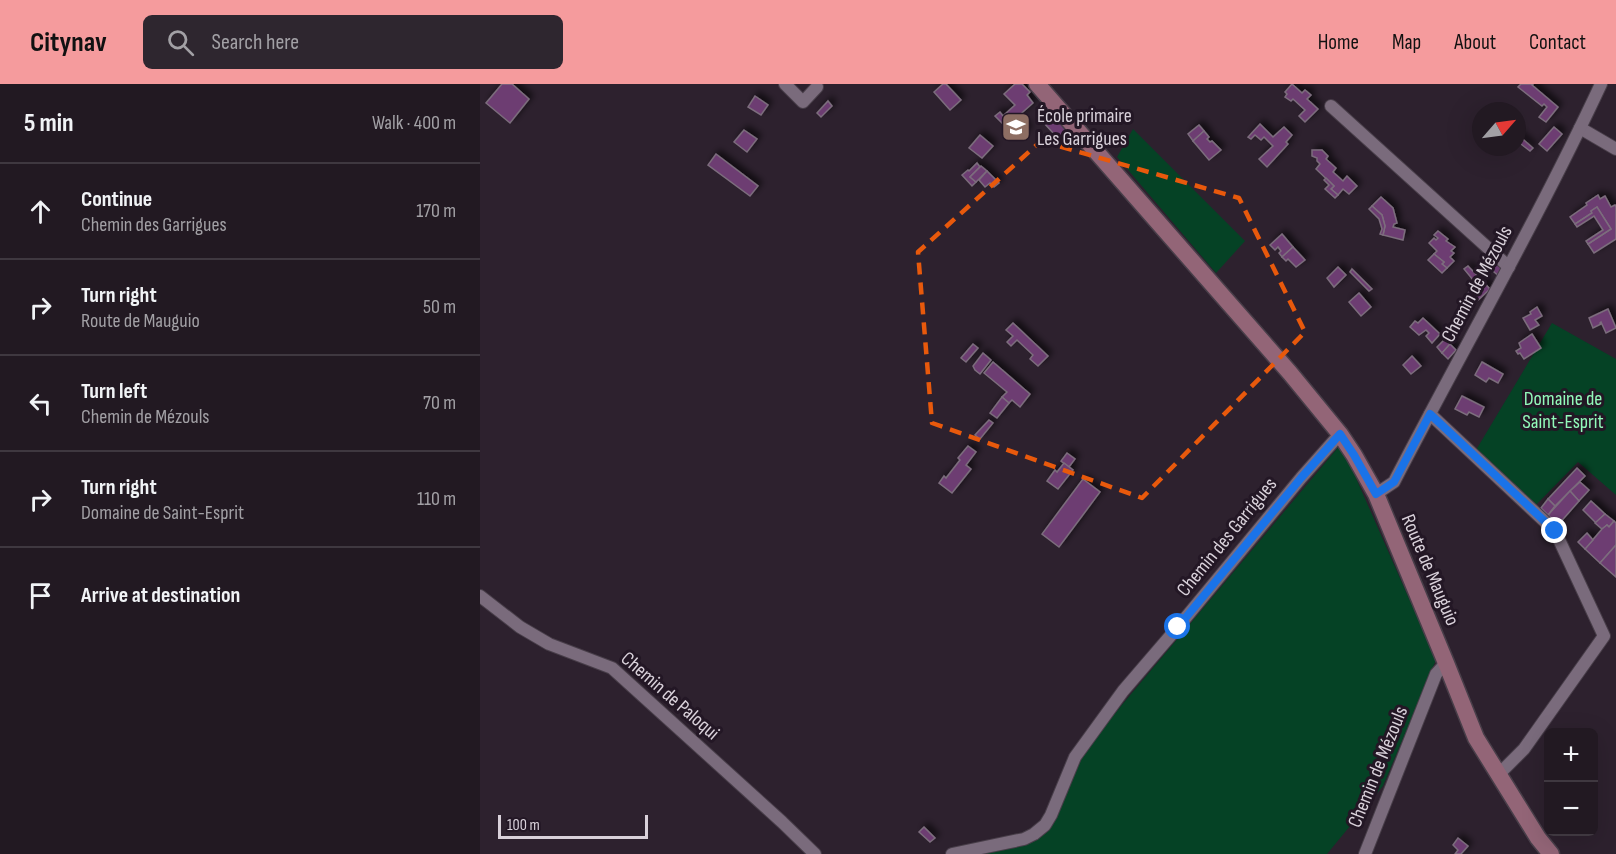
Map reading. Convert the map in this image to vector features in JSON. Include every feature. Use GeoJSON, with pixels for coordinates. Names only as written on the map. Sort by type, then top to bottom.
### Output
{"type":"FeatureCollection","features":[{"type":"Feature","properties":{"kind":"street"},"geometry":{"type":"LineString","coordinates":[[785,84],[803,102],[817,87]]}},
{"type":"Feature","properties":{"kind":"street","name":"Route de Mauguio"},"geometry":{"type":"LineString","coordinates":[[1037,84],[1290,373],[1340,434],[1376,494],[1476,738],[1538,838],[1551,854]]}},
{"type":"Feature","properties":{"kind":"street","name":"Chemin de Mézouls"},"geometry":{"type":"LineString","coordinates":[[1376,494],[1394,482],[1509,267],[1601,84]]}},
{"type":"Feature","properties":{"kind":"street"},"geometry":{"type":"LineString","coordinates":[[1330,106],[1509,267]]}},
{"type":"Feature","properties":{"kind":"street"},"geometry":{"type":"LineString","coordinates":[[1580,128],[1616,149]]}},
{"type":"Feature","properties":{"kind":"street"},"geometry":{"type":"LineString","coordinates":[[1430,414],[1555,531],[1604,636],[1524,749],[1498,775]]}},
{"type":"Feature","properties":{"kind":"street","name":"Chemin des Garrigues"},"geometry":{"type":"LineString","coordinates":[[952,854],[1024,838],[1034,834],[1044,825],[1051,815],[1075,757],[1122,691],[1340,434]]}},
{"type":"Feature","properties":{"kind":"street","name":"Chemin de Paloqui"},"geometry":{"type":"LineString","coordinates":[[480,596],[520,627],[549,644],[612,668],[815,854]]}},
{"type":"Feature","properties":{"kind":"street","name":"Chemin de Mézouls"},"geometry":{"type":"LineString","coordinates":[[1365,854],[1436,674],[1446,663]]}},
{"type":"Feature","properties":{"kind":"highlighted area"},"geometry":{"type":"Polygon","coordinates":[[[1041,141],[1239,198],[1305,332],[1142,498],[932,423],[918,252],[1041,141]]]}},
{"type":"Feature","properties":{"kind":"green space"},"geometry":{"type":"Polygon","coordinates":[[[1133,129],[1245,241],[1216,273],[1117,157],[1133,129]]]}},
{"type":"Feature","properties":{"kind":"green space","name":"Domaine de Saint-Esprit"},"geometry":{"type":"Polygon","coordinates":[[[1552,323],[1616,359],[1616,495],[1578,462],[1535,506],[1476,450],[1552,323]]]}},
{"type":"Feature","properties":{"kind":"green space"},"geometry":{"type":"Polygon","coordinates":[[[1341,444],[1436,660],[1383,786],[1327,854],[974,854],[1045,834],[1052,825],[1085,751],[1341,444]]]}},
{"type":"Feature","properties":{"kind":"building"},"geometry":{"type":"Polygon","coordinates":[[[502,84],[512,84],[529,99],[510,123],[486,103],[502,84]]]}},
{"type":"Feature","properties":{"kind":"building"},"geometry":{"type":"Polygon","coordinates":[[[946,84],[961,100],[950,110],[934,92],[946,84]]]}},
{"type":"Feature","properties":{"kind":"building"},"geometry":{"type":"Polygon","coordinates":[[[1015,84],[1022,84],[1030,92],[1027,95],[1033,103],[1006,127],[995,116],[1000,112],[1003,116],[1015,105],[1004,94],[1015,84]]]}},
{"type":"Feature","properties":{"kind":"building"},"geometry":{"type":"Polygon","coordinates":[[[1292,84],[1302,93],[1305,90],[1311,95],[1307,99],[1318,109],[1305,122],[1299,116],[1305,110],[1293,99],[1291,101],[1285,97],[1287,94],[1285,92],[1292,84]]]}},
{"type":"Feature","properties":{"kind":"building"},"geometry":{"type":"Polygon","coordinates":[[[1521,84],[1533,84],[1558,107],[1546,122],[1539,117],[1547,107],[1544,104],[1542,106],[1518,87],[1521,84]]]}},
{"type":"Feature","properties":{"kind":"building"},"geometry":{"type":"Polygon","coordinates":[[[755,96],[768,105],[761,115],[748,107],[755,96]]]}},
{"type":"Feature","properties":{"kind":"building"},"geometry":{"type":"Polygon","coordinates":[[[828,101],[832,106],[821,117],[817,113],[828,101]]]}},
{"type":"Feature","properties":{"kind":"building"},"geometry":{"type":"Polygon","coordinates":[[[1051,117],[1054,120],[1057,118],[1074,138],[1065,146],[1044,123],[1051,117]]]}},
{"type":"Feature","properties":{"kind":"building"},"geometry":{"type":"Polygon","coordinates":[[[1020,122],[1028,129],[1019,139],[1012,132],[1020,122]]]}},
{"type":"Feature","properties":{"kind":"building"},"geometry":{"type":"Polygon","coordinates":[[[1260,124],[1273,137],[1284,127],[1292,135],[1286,142],[1288,144],[1267,167],[1259,159],[1273,146],[1264,137],[1261,140],[1255,135],[1251,139],[1248,137],[1260,124]]]}},
{"type":"Feature","properties":{"kind":"building"},"geometry":{"type":"Polygon","coordinates":[[[1199,125],[1204,131],[1193,141],[1188,134],[1199,125]]]}},
{"type":"Feature","properties":{"kind":"building"},"geometry":{"type":"Polygon","coordinates":[[[1554,127],[1562,134],[1547,151],[1539,144],[1554,127]]]}},
{"type":"Feature","properties":{"kind":"building"},"geometry":{"type":"Polygon","coordinates":[[[744,130],[757,139],[747,152],[734,142],[744,130]]]}},
{"type":"Feature","properties":{"kind":"building"},"geometry":{"type":"Polygon","coordinates":[[[1204,131],[1209,137],[1207,139],[1221,150],[1209,160],[1193,141],[1204,131]]]}},
{"type":"Feature","properties":{"kind":"building"},"geometry":{"type":"Polygon","coordinates":[[[980,135],[993,146],[982,158],[969,148],[980,135]]]}},
{"type":"Feature","properties":{"kind":"building"},"geometry":{"type":"Polygon","coordinates":[[[1526,142],[1533,148],[1530,151],[1526,148],[1526,142]]]}},
{"type":"Feature","properties":{"kind":"building"},"geometry":{"type":"Polygon","coordinates":[[[1312,150],[1322,150],[1328,156],[1326,159],[1336,168],[1333,172],[1343,181],[1347,176],[1357,186],[1349,194],[1343,189],[1338,195],[1331,189],[1334,186],[1316,169],[1320,164],[1317,158],[1312,156],[1312,150]]]}},
{"type":"Feature","properties":{"kind":"building"},"geometry":{"type":"Polygon","coordinates":[[[716,154],[758,186],[750,196],[708,165],[716,154]]]}},
{"type":"Feature","properties":{"kind":"building"},"geometry":{"type":"Polygon","coordinates":[[[977,163],[980,167],[970,177],[976,182],[972,186],[962,175],[977,163]]]}},
{"type":"Feature","properties":{"kind":"building"},"geometry":{"type":"Polygon","coordinates":[[[981,166],[987,171],[976,182],[970,177],[981,166]]]}},
{"type":"Feature","properties":{"kind":"building"},"geometry":{"type":"Polygon","coordinates":[[[987,171],[999,183],[994,187],[990,183],[985,187],[979,180],[987,171]]]}},
{"type":"Feature","properties":{"kind":"building"},"geometry":{"type":"Polygon","coordinates":[[[1326,178],[1334,186],[1331,189],[1338,195],[1335,198],[1325,189],[1329,185],[1324,180],[1326,178]]]}},
{"type":"Feature","properties":{"kind":"building"},"geometry":{"type":"Polygon","coordinates":[[[1598,195],[1600,199],[1605,196],[1611,207],[1615,205],[1616,207],[1616,239],[1594,253],[1588,244],[1611,229],[1597,207],[1575,224],[1570,217],[1598,195]]]}},
{"type":"Feature","properties":{"kind":"building"},"geometry":{"type":"Polygon","coordinates":[[[1381,197],[1393,208],[1397,223],[1393,227],[1405,230],[1403,240],[1383,235],[1385,226],[1382,215],[1372,206],[1381,197]]]}},
{"type":"Feature","properties":{"kind":"building"},"geometry":{"type":"Polygon","coordinates":[[[1372,206],[1382,215],[1385,226],[1383,235],[1380,234],[1382,229],[1379,219],[1369,209],[1372,206]]]}},
{"type":"Feature","properties":{"kind":"building"},"geometry":{"type":"Polygon","coordinates":[[[1597,207],[1611,229],[1588,244],[1586,241],[1603,230],[1594,216],[1577,227],[1575,224],[1597,207]]]}},
{"type":"Feature","properties":{"kind":"building"},"geometry":{"type":"Polygon","coordinates":[[[1438,231],[1455,247],[1450,257],[1454,261],[1447,268],[1442,264],[1444,262],[1434,254],[1437,251],[1429,243],[1434,238],[1436,240],[1438,238],[1434,235],[1438,231]]]}},
{"type":"Feature","properties":{"kind":"building"},"geometry":{"type":"Polygon","coordinates":[[[1282,234],[1293,247],[1282,257],[1278,247],[1275,250],[1270,245],[1282,234]]]}},
{"type":"Feature","properties":{"kind":"building"},"geometry":{"type":"Polygon","coordinates":[[[1293,247],[1305,260],[1296,267],[1288,259],[1286,261],[1282,257],[1293,247]]]}},
{"type":"Feature","properties":{"kind":"building"},"geometry":{"type":"Polygon","coordinates":[[[1434,254],[1444,262],[1442,264],[1447,268],[1442,273],[1428,260],[1434,254]]]}},
{"type":"Feature","properties":{"kind":"building"},"geometry":{"type":"Polygon","coordinates":[[[1487,255],[1505,272],[1500,277],[1481,261],[1487,255]]]}},
{"type":"Feature","properties":{"kind":"building"},"geometry":{"type":"Polygon","coordinates":[[[1468,266],[1490,289],[1475,303],[1473,301],[1471,303],[1465,296],[1478,283],[1464,269],[1468,266]]]}},
{"type":"Feature","properties":{"kind":"building"},"geometry":{"type":"Polygon","coordinates":[[[1338,267],[1346,275],[1334,287],[1327,278],[1338,267]]]}},
{"type":"Feature","properties":{"kind":"building"},"geometry":{"type":"Polygon","coordinates":[[[1352,269],[1372,289],[1369,291],[1350,272],[1352,269]]]}},
{"type":"Feature","properties":{"kind":"building"},"geometry":{"type":"Polygon","coordinates":[[[1359,293],[1371,307],[1361,316],[1349,302],[1359,293]]]}},
{"type":"Feature","properties":{"kind":"building"},"geometry":{"type":"Polygon","coordinates":[[[1537,307],[1542,316],[1535,320],[1539,325],[1530,330],[1523,318],[1537,307]]]}},
{"type":"Feature","properties":{"kind":"building"},"geometry":{"type":"Polygon","coordinates":[[[1608,309],[1616,328],[1606,333],[1601,322],[1593,328],[1589,318],[1608,309]]]}},
{"type":"Feature","properties":{"kind":"building"},"geometry":{"type":"Polygon","coordinates":[[[1423,318],[1440,334],[1432,343],[1426,336],[1429,333],[1426,330],[1419,335],[1410,327],[1415,321],[1418,323],[1423,318]]]}},
{"type":"Feature","properties":{"kind":"building"},"geometry":{"type":"Polygon","coordinates":[[[1013,323],[1048,356],[1038,366],[1030,359],[1033,355],[1017,340],[1011,346],[1007,342],[1013,336],[1006,330],[1013,323]]]}},
{"type":"Feature","properties":{"kind":"building"},"geometry":{"type":"Polygon","coordinates":[[[1532,334],[1541,348],[1524,359],[1516,351],[1521,348],[1519,343],[1532,334]]]}},
{"type":"Feature","properties":{"kind":"building"},"geometry":{"type":"Polygon","coordinates":[[[1445,339],[1450,344],[1442,353],[1437,347],[1445,339]]]}},
{"type":"Feature","properties":{"kind":"building"},"geometry":{"type":"Polygon","coordinates":[[[973,344],[978,348],[966,362],[961,358],[973,344]]]}},
{"type":"Feature","properties":{"kind":"building"},"geometry":{"type":"Polygon","coordinates":[[[1450,344],[1456,350],[1448,359],[1442,353],[1450,344]]]}},
{"type":"Feature","properties":{"kind":"building"},"geometry":{"type":"Polygon","coordinates":[[[983,353],[991,360],[980,374],[973,366],[983,353]]]}},
{"type":"Feature","properties":{"kind":"building"},"geometry":{"type":"Polygon","coordinates":[[[1412,356],[1421,366],[1411,374],[1403,365],[1412,356]]]}},
{"type":"Feature","properties":{"kind":"building"},"geometry":{"type":"Polygon","coordinates":[[[993,362],[1030,394],[1020,407],[1012,400],[1009,403],[1002,397],[1007,392],[984,373],[993,362]]]}},
{"type":"Feature","properties":{"kind":"building"},"geometry":{"type":"Polygon","coordinates":[[[1482,362],[1503,374],[1498,383],[1489,378],[1486,382],[1475,375],[1482,362]]]}},
{"type":"Feature","properties":{"kind":"building"},"geometry":{"type":"Polygon","coordinates":[[[1462,396],[1484,407],[1479,417],[1469,412],[1467,415],[1455,409],[1462,396]]]}},
{"type":"Feature","properties":{"kind":"building"},"geometry":{"type":"Polygon","coordinates":[[[1002,397],[1009,403],[997,418],[990,413],[1002,397]]]}},
{"type":"Feature","properties":{"kind":"building"},"geometry":{"type":"Polygon","coordinates":[[[989,420],[993,423],[980,439],[975,435],[989,420]]]}},
{"type":"Feature","properties":{"kind":"building"},"geometry":{"type":"Polygon","coordinates":[[[968,446],[976,452],[966,465],[971,469],[952,493],[939,483],[944,476],[946,478],[968,446]]]}},
{"type":"Feature","properties":{"kind":"building"},"geometry":{"type":"Polygon","coordinates":[[[1067,453],[1075,459],[1069,467],[1061,461],[1067,453]]]}},
{"type":"Feature","properties":{"kind":"building"},"geometry":{"type":"Polygon","coordinates":[[[1064,463],[1073,470],[1058,489],[1047,481],[1064,463]]]}},
{"type":"Feature","properties":{"kind":"building"},"geometry":{"type":"Polygon","coordinates":[[[1577,468],[1585,476],[1555,506],[1548,499],[1577,468]]]}},
{"type":"Feature","properties":{"kind":"building"},"geometry":{"type":"Polygon","coordinates":[[[1083,479],[1100,492],[1059,547],[1042,534],[1083,479]]]}},
{"type":"Feature","properties":{"kind":"building"},"geometry":{"type":"Polygon","coordinates":[[[1580,482],[1589,490],[1579,501],[1570,491],[1580,482]]]}},
{"type":"Feature","properties":{"kind":"building"},"geometry":{"type":"Polygon","coordinates":[[[1570,491],[1579,501],[1558,525],[1548,515],[1570,491]]]}},
{"type":"Feature","properties":{"kind":"building"},"geometry":{"type":"Polygon","coordinates":[[[1548,499],[1555,506],[1548,515],[1541,508],[1548,499]]]}},
{"type":"Feature","properties":{"kind":"building"},"geometry":{"type":"Polygon","coordinates":[[[1591,501],[1605,514],[1596,523],[1583,510],[1591,501]]]}},
{"type":"Feature","properties":{"kind":"building"},"geometry":{"type":"Polygon","coordinates":[[[1605,514],[1614,521],[1609,527],[1607,525],[1602,529],[1595,523],[1605,514]]]}},
{"type":"Feature","properties":{"kind":"building"},"geometry":{"type":"Polygon","coordinates":[[[1614,521],[1616,523],[1616,545],[1600,563],[1585,549],[1602,529],[1607,525],[1609,527],[1614,521]]]}},
{"type":"Feature","properties":{"kind":"building"},"geometry":{"type":"Polygon","coordinates":[[[1587,533],[1593,540],[1585,549],[1578,542],[1587,533]]]}},
{"type":"Feature","properties":{"kind":"building"},"geometry":{"type":"Polygon","coordinates":[[[1616,545],[1616,577],[1600,563],[1616,545]]]}},
{"type":"Feature","properties":{"kind":"building"},"geometry":{"type":"Polygon","coordinates":[[[924,827],[935,838],[930,842],[919,832],[924,827]]]}},
{"type":"Feature","properties":{"kind":"building"},"geometry":{"type":"Polygon","coordinates":[[[1458,838],[1468,846],[1461,854],[1455,854],[1458,850],[1453,845],[1458,838]]]}},
{"type":"Feature","properties":{"kind":"place","name":"École primaire Les Garrigues"},"geometry":{"type":"Point","coordinates":[1016,127]}},
{"type":"Feature","properties":{"kind":"route"},"geometry":{"type":"LineString","coordinates":[[1178,627],[1340,434],[1376,494],[1394,482],[1430,414],[1555,531]]}}]}
